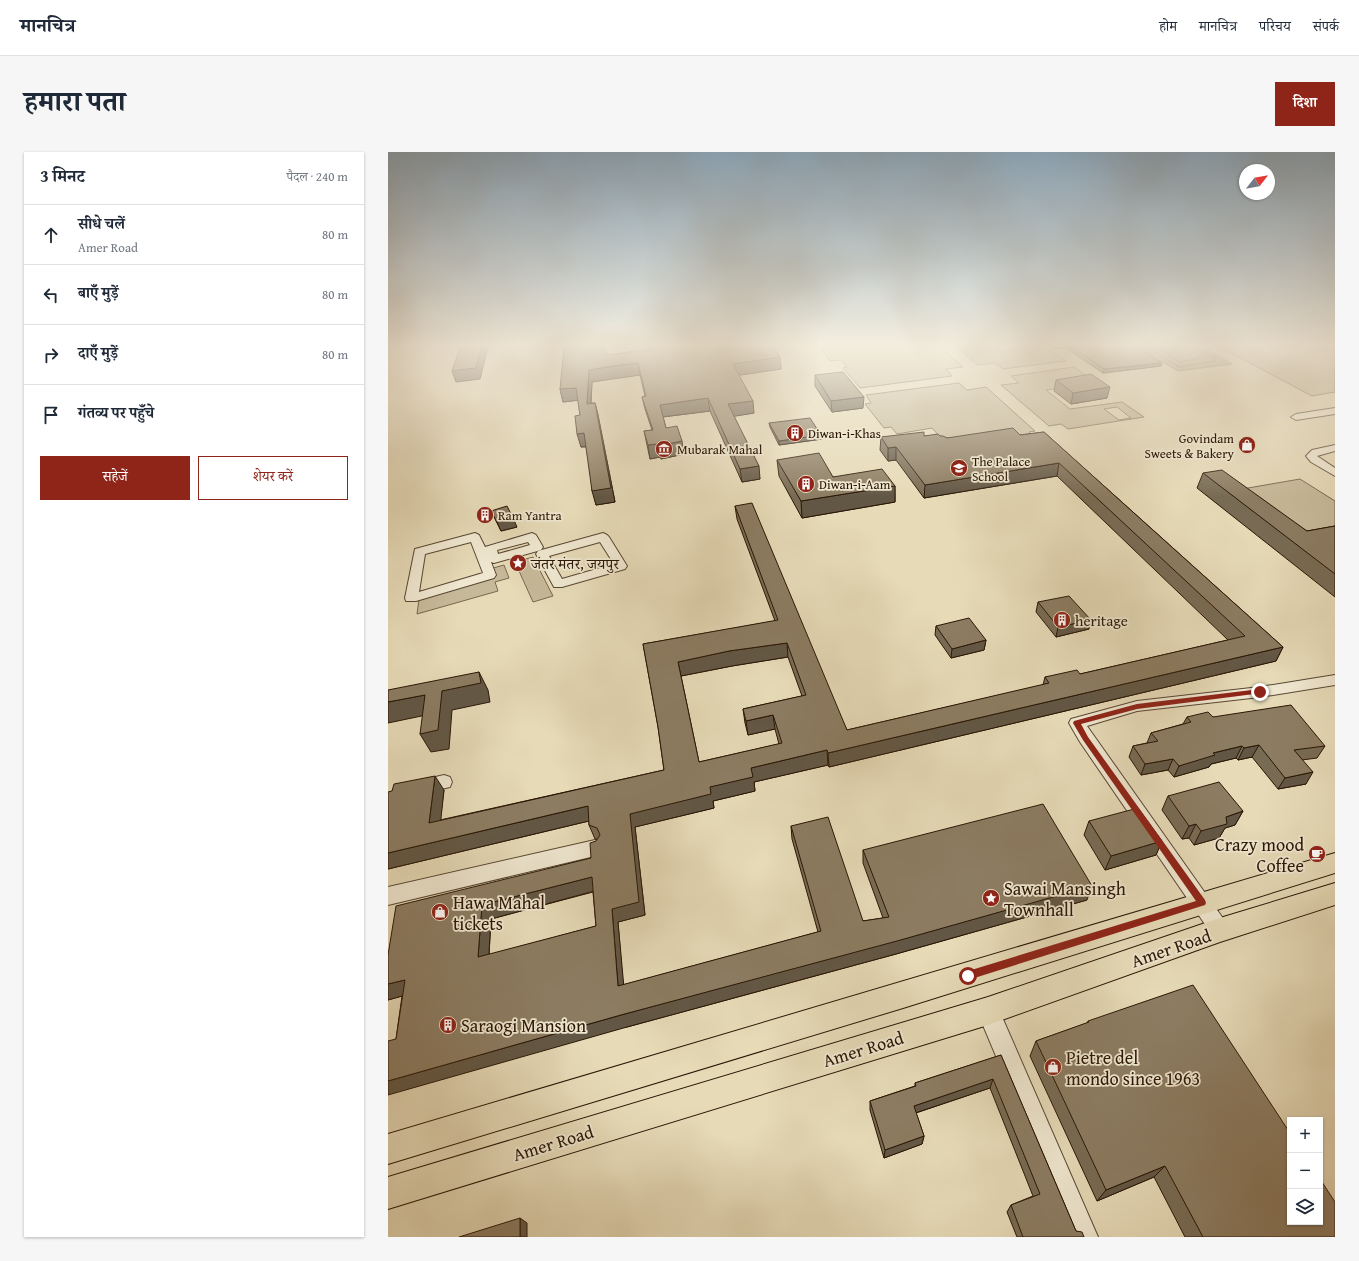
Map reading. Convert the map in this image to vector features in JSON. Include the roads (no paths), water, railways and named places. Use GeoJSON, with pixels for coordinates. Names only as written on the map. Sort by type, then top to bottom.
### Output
{"type":"FeatureCollection","features":[{"type":"Feature","properties":{"kind":"main road","name":"Amer Road"},"geometry":{"type":"LineString","coordinates":[[388,1149],[947,982],[1335,863]]}},
{"type":"Feature","properties":{"kind":"main road","name":"Amer Road"},"geometry":{"type":"LineString","coordinates":[[388,1193],[988,1012],[1220,930],[1335,894]]}},
{"type":"Feature","properties":{"kind":"street"},"geometry":{"type":"LineString","coordinates":[[1296,417],[1335,411]]}},
{"type":"Feature","properties":{"kind":"street"},"geometry":{"type":"LineString","coordinates":[[1335,448],[1316,452],[1311,456],[1335,473]]}},
{"type":"Feature","properties":{"kind":"street"},"geometry":{"type":"LineString","coordinates":[[475,537],[490,575],[411,598],[419,552],[475,537]]}},
{"type":"Feature","properties":{"kind":"street"},"geometry":{"type":"LineString","coordinates":[[603,537],[621,566],[558,584],[542,554],[603,537]]}},
{"type":"Feature","properties":{"kind":"street"},"geometry":{"type":"LineString","coordinates":[[1220,930],[1077,723],[1137,706],[1260,692],[1335,680]]}},
{"type":"Feature","properties":{"kind":"street"},"geometry":{"type":"LineString","coordinates":[[402,791],[444,782]]}},
{"type":"Feature","properties":{"kind":"street"},"geometry":{"type":"LineString","coordinates":[[388,896],[596,848]]}},
{"type":"Feature","properties":{"kind":"street"},"geometry":{"type":"LineString","coordinates":[[988,1012],[1085,1237]]}},
{"type":"Feature","properties":{"kind":"place","name":"Diwan-i-Khas"},"geometry":{"type":"Point","coordinates":[795,433]}},
{"type":"Feature","properties":{"kind":"place","name":"Govindam Sweets & Bakery"},"geometry":{"type":"Point","coordinates":[1247,445]}},
{"type":"Feature","properties":{"kind":"place","name":"Mubarak Mahal"},"geometry":{"type":"Point","coordinates":[664,449]}},
{"type":"Feature","properties":{"kind":"place","name":"The Palace School"},"geometry":{"type":"Point","coordinates":[959,468]}},
{"type":"Feature","properties":{"kind":"place","name":"Diwan-i-Aam"},"geometry":{"type":"Point","coordinates":[806,484]}},
{"type":"Feature","properties":{"kind":"place","name":"Ram Yantra"},"geometry":{"type":"Point","coordinates":[485,515]}},
{"type":"Feature","properties":{"kind":"place","name":"जंतर मंतर, जयपुर"},"geometry":{"type":"Point","coordinates":[518,563]}},
{"type":"Feature","properties":{"kind":"place","name":"heritage"},"geometry":{"type":"Point","coordinates":[1062,620]}},
{"type":"Feature","properties":{"kind":"place","name":"Crazy mood Coffee"},"geometry":{"type":"Point","coordinates":[1317,854]}},
{"type":"Feature","properties":{"kind":"place","name":"Sawai Mansingh Townhall"},"geometry":{"type":"Point","coordinates":[991,898]}},
{"type":"Feature","properties":{"kind":"place","name":"Hawa Mahal tickets"},"geometry":{"type":"Point","coordinates":[440,912]}},
{"type":"Feature","properties":{"kind":"place","name":"Saraogi Mansion"},"geometry":{"type":"Point","coordinates":[448,1025]}},
{"type":"Feature","properties":{"kind":"place","name":"Pietre del mondo since 1963"},"geometry":{"type":"Point","coordinates":[1053,1067]}}]}
